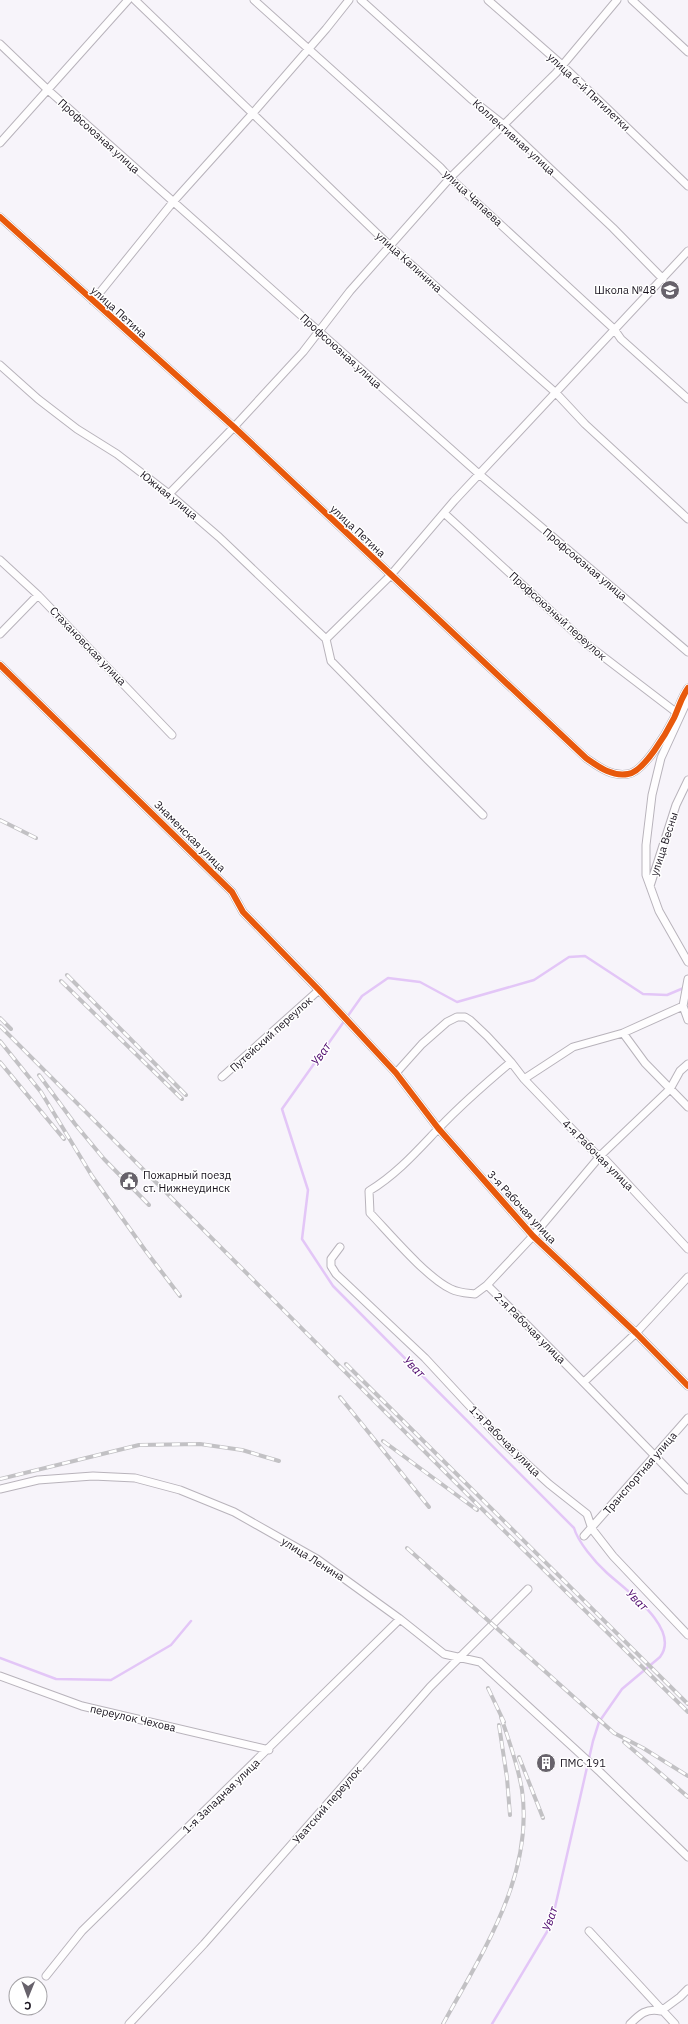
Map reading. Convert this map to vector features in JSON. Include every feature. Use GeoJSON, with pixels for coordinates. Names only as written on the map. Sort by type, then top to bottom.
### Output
{"type":"FeatureCollection","features":[{"type":"Feature","properties":{"kind":"street"},"geometry":{"type":"LineString","coordinates":[[0,143],[128,0]]}},
{"type":"Feature","properties":{"kind":"street","name":"улица Калинина"},"geometry":{"type":"LineString","coordinates":[[135,0],[389,245],[556,393],[585,424],[688,519]]}},
{"type":"Feature","properties":{"kind":"street","name":"улица Чапаева"},"geometry":{"type":"LineString","coordinates":[[254,0],[434,161],[450,178],[614,329],[621,339],[688,399]]}},
{"type":"Feature","properties":{"kind":"street"},"geometry":{"type":"LineString","coordinates":[[93,302],[173,202],[309,49],[349,0]]}},
{"type":"Feature","properties":{"kind":"street","name":"Коллективная улица"},"geometry":{"type":"LineString","coordinates":[[361,0],[471,99],[504,125],[613,228],[663,279]]}},
{"type":"Feature","properties":{"kind":"street","name":"улица 6-й Пятилетки"},"geometry":{"type":"LineString","coordinates":[[488,0],[562,65],[688,186]]}},
{"type":"Feature","properties":{"kind":"street"},"geometry":{"type":"LineString","coordinates":[[169,494],[234,428],[319,332],[350,291],[389,245],[450,178],[562,65],[617,0]]}},
{"type":"Feature","properties":{"kind":"street"},"geometry":{"type":"LineString","coordinates":[[632,0],[688,52]]}},
{"type":"Feature","properties":{"kind":"street","name":"Профсоюзная улица"},"geometry":{"type":"LineString","coordinates":[[0,44],[48,90],[479,474],[688,652]]}},
{"type":"Feature","properties":{"kind":"street","name":"улица Петина"},"geometry":{"type":"LineString","coordinates":[[0,217],[234,428],[390,576],[586,758],[611,773],[630,774],[639,768],[654,752],[676,713],[680,699],[688,688]]}},
{"type":"Feature","properties":{"kind":"street"},"geometry":{"type":"LineString","coordinates":[[484,815],[428,760],[331,660],[326,639],[390,576],[479,474],[614,329],[663,279],[688,250]]}},
{"type":"Feature","properties":{"kind":"street","name":"Южная улица"},"geometry":{"type":"LineString","coordinates":[[0,366],[44,404],[77,429],[117,454],[169,494],[219,537],[326,639]]}},
{"type":"Feature","properties":{"kind":"street","name":"Профсоюзный переулок"},"geometry":{"type":"LineString","coordinates":[[444,513],[588,645],[676,713]]}},
{"type":"Feature","properties":{"kind":"street","name":"Стахановская улица"},"geometry":{"type":"LineString","coordinates":[[0,560],[38,595],[172,735]]}},
{"type":"Feature","properties":{"kind":"street"},"geometry":{"type":"LineString","coordinates":[[0,634],[38,595]]}},
{"type":"Feature","properties":{"kind":"street","name":"Знаменская улица"},"geometry":{"type":"LineString","coordinates":[[0,665],[232,892],[243,912],[319,990],[354,1030]]}},
{"type":"Feature","properties":{"kind":"street"},"geometry":{"type":"LineString","coordinates":[[688,699],[661,758],[652,795],[646,845],[646,875],[659,911],[688,962]]}},
{"type":"Feature","properties":{"kind":"street","name":"улица Весны"},"geometry":{"type":"LineString","coordinates":[[650,886],[676,805],[688,780]]}},
{"type":"Feature","properties":{"kind":"street"},"geometry":{"type":"LineString","coordinates":[[688,979],[683,1006],[688,1020]]}},
{"type":"Feature","properties":{"kind":"street","name":"Путейский переулок"},"geometry":{"type":"LineString","coordinates":[[222,1077],[319,990]]}},
{"type":"Feature","properties":{"kind":"street"},"geometry":{"type":"LineString","coordinates":[[524,1079],[573,1047],[623,1032],[683,1006]]}},
{"type":"Feature","properties":{"kind":"street","name":"4-я Рабочая улица"},"geometry":{"type":"LineString","coordinates":[[396,1073],[422,1044],[447,1022],[456,1017],[470,1020],[596,1154],[602,1155],[688,1249]]}},
{"type":"Feature","properties":{"kind":"street","name":"3-я Рабочая улица"},"geometry":{"type":"LineString","coordinates":[[354,1030],[396,1073],[438,1128],[533,1236],[636,1333],[688,1386]]}},
{"type":"Feature","properties":{"kind":"street"},"geometry":{"type":"LineString","coordinates":[[623,1032],[645,1063],[688,1107]]}},
{"type":"Feature","properties":{"kind":"street"},"geometry":{"type":"LineString","coordinates":[[438,1128],[477,1090],[511,1062]]}},
{"type":"Feature","properties":{"kind":"street"},"geometry":{"type":"LineString","coordinates":[[487,1285],[533,1236],[602,1155],[670,1089],[680,1071],[688,1064]]}},
{"type":"Feature","properties":{"kind":"street","name":"2-я Рабочая улица"},"geometry":{"type":"LineString","coordinates":[[438,1128],[420,1150],[382,1183],[369,1191],[370,1213],[433,1278],[449,1289],[459,1293],[475,1294],[487,1285],[584,1382],[688,1490]]}},
{"type":"Feature","properties":{"kind":"street","name":"1-я Рабочая улица"},"geometry":{"type":"LineString","coordinates":[[340,1247],[331,1259],[331,1266],[336,1274],[425,1358],[503,1442],[549,1484],[588,1514],[592,1528],[612,1556],[688,1635]]}},
{"type":"Feature","properties":{"kind":"street"},"geometry":{"type":"LineString","coordinates":[[584,1382],[636,1333],[688,1277]]}},
{"type":"Feature","properties":{"kind":"street","name":"Транспортная улица"},"geometry":{"type":"LineString","coordinates":[[584,1536],[656,1457],[688,1418]]}},
{"type":"Feature","properties":{"kind":"street","name":"улица Ленина"},"geometry":{"type":"LineString","coordinates":[[0,1489],[38,1480],[93,1476],[134,1478],[180,1490],[234,1512],[317,1559],[400,1619],[444,1654],[480,1662],[600,1772],[688,1857]]}},
{"type":"Feature","properties":{"kind":"street","name":"Уватский переулок"},"geometry":{"type":"LineString","coordinates":[[129,2024],[204,1944],[458,1657],[528,1589]]}},
{"type":"Feature","properties":{"kind":"street","name":"1-я Западная улица"},"geometry":{"type":"LineString","coordinates":[[46,1976],[82,1931],[269,1750],[400,1619]]}},
{"type":"Feature","properties":{"kind":"street","name":"переулок Чехова"},"geometry":{"type":"LineString","coordinates":[[0,1676],[82,1706],[269,1750]]}},
{"type":"Feature","properties":{"kind":"street"},"geometry":{"type":"LineString","coordinates":[[589,1932],[674,2024]]}},
{"type":"Feature","properties":{"kind":"street"},"geometry":{"type":"LineString","coordinates":[[630,2024],[638,2016],[651,2009],[661,2011],[688,1989]]}},
{"type":"Feature","properties":{"kind":"waterway","name":"Уват"},"geometry":{"type":"LineString","coordinates":[[492,2024],[551,1925],[593,1741],[599,1722],[622,1689],[660,1657],[665,1646],[663,1634],[657,1622],[648,1610],[606,1572],[592,1557],[579,1539],[574,1528],[333,1286],[302,1239],[308,1190],[282,1109],[362,996],[388,978],[420,982],[457,1002],[534,980],[569,957],[585,956],[643,994],[667,995],[686,987]]}},
{"type":"Feature","properties":{"kind":"waterway"},"geometry":{"type":"LineString","coordinates":[[0,1658],[56,1679],[111,1680],[171,1645],[191,1621]]}},
{"type":"Feature","properties":{"kind":"railway"},"geometry":{"type":"LineString","coordinates":[[0,820],[36,838]]}},
{"type":"Feature","properties":{"kind":"railway"},"geometry":{"type":"LineString","coordinates":[[67,975],[186,1095]]}},
{"type":"Feature","properties":{"kind":"railway"},"geometry":{"type":"LineString","coordinates":[[61,981],[182,1099]]}},
{"type":"Feature","properties":{"kind":"railway"},"geometry":{"type":"LineString","coordinates":[[0,1018],[11,1029]]}},
{"type":"Feature","properties":{"kind":"railway"},"geometry":{"type":"LineString","coordinates":[[0,1026],[475,1502],[688,1712]]}},
{"type":"Feature","properties":{"kind":"railway"},"geometry":{"type":"LineString","coordinates":[[0,1041],[41,1092],[92,1176],[180,1296]]}},
{"type":"Feature","properties":{"kind":"railway"},"geometry":{"type":"LineString","coordinates":[[0,1062],[64,1139]]}},
{"type":"Feature","properties":{"kind":"railway"},"geometry":{"type":"LineString","coordinates":[[39,1075],[75,1124],[104,1159],[149,1205]]}},
{"type":"Feature","properties":{"kind":"railway"},"geometry":{"type":"LineString","coordinates":[[346,1364],[688,1704]]}},
{"type":"Feature","properties":{"kind":"railway"},"geometry":{"type":"LineString","coordinates":[[340,1397],[429,1507]]}},
{"type":"Feature","properties":{"kind":"railway"},"geometry":{"type":"LineString","coordinates":[[383,1441],[477,1510]]}},
{"type":"Feature","properties":{"kind":"railway"},"geometry":{"type":"LineString","coordinates":[[0,1479],[139,1445],[200,1444],[242,1450],[279,1461]]}},
{"type":"Feature","properties":{"kind":"railway"},"geometry":{"type":"LineString","coordinates":[[407,1548],[614,1733],[643,1748],[688,1776]]}},
{"type":"Feature","properties":{"kind":"railway"},"geometry":{"type":"LineString","coordinates":[[488,1688],[504,1722]]}},
{"type":"Feature","properties":{"kind":"railway"},"geometry":{"type":"LineString","coordinates":[[443,2024],[502,1913],[513,1883],[520,1853],[524,1822],[522,1790],[516,1762],[501,1717]]}},
{"type":"Feature","properties":{"kind":"railway"},"geometry":{"type":"LineString","coordinates":[[499,1725],[507,1778],[510,1815]]}},
{"type":"Feature","properties":{"kind":"railway"},"geometry":{"type":"LineString","coordinates":[[624,1742],[688,1797]]}},
{"type":"Feature","properties":{"kind":"railway"},"geometry":{"type":"LineString","coordinates":[[519,1757],[543,1818]]}},
{"type":"Feature","properties":{"kind":"cycle path"},"geometry":{"type":"LineString","coordinates":[[0,217],[234,427],[586,758],[611,773],[622,775],[634,772],[648,759],[661,741],[688,688]]}},
{"type":"Feature","properties":{"kind":"cycle path"},"geometry":{"type":"LineString","coordinates":[[0,665],[232,892],[243,912],[319,990],[396,1073],[438,1128],[533,1236],[636,1333],[688,1386]]}},
{"type":"Feature","properties":{"kind":"place","name":"Школа №48"},"geometry":{"type":"Point","coordinates":[670,290]}},
{"type":"Feature","properties":{"kind":"place","name":"Пожарный поезд ст. Нижнеудинск"},"geometry":{"type":"Point","coordinates":[129,1181]}},
{"type":"Feature","properties":{"kind":"place","name":"ПМС 191"},"geometry":{"type":"Point","coordinates":[546,1763]}}]}
